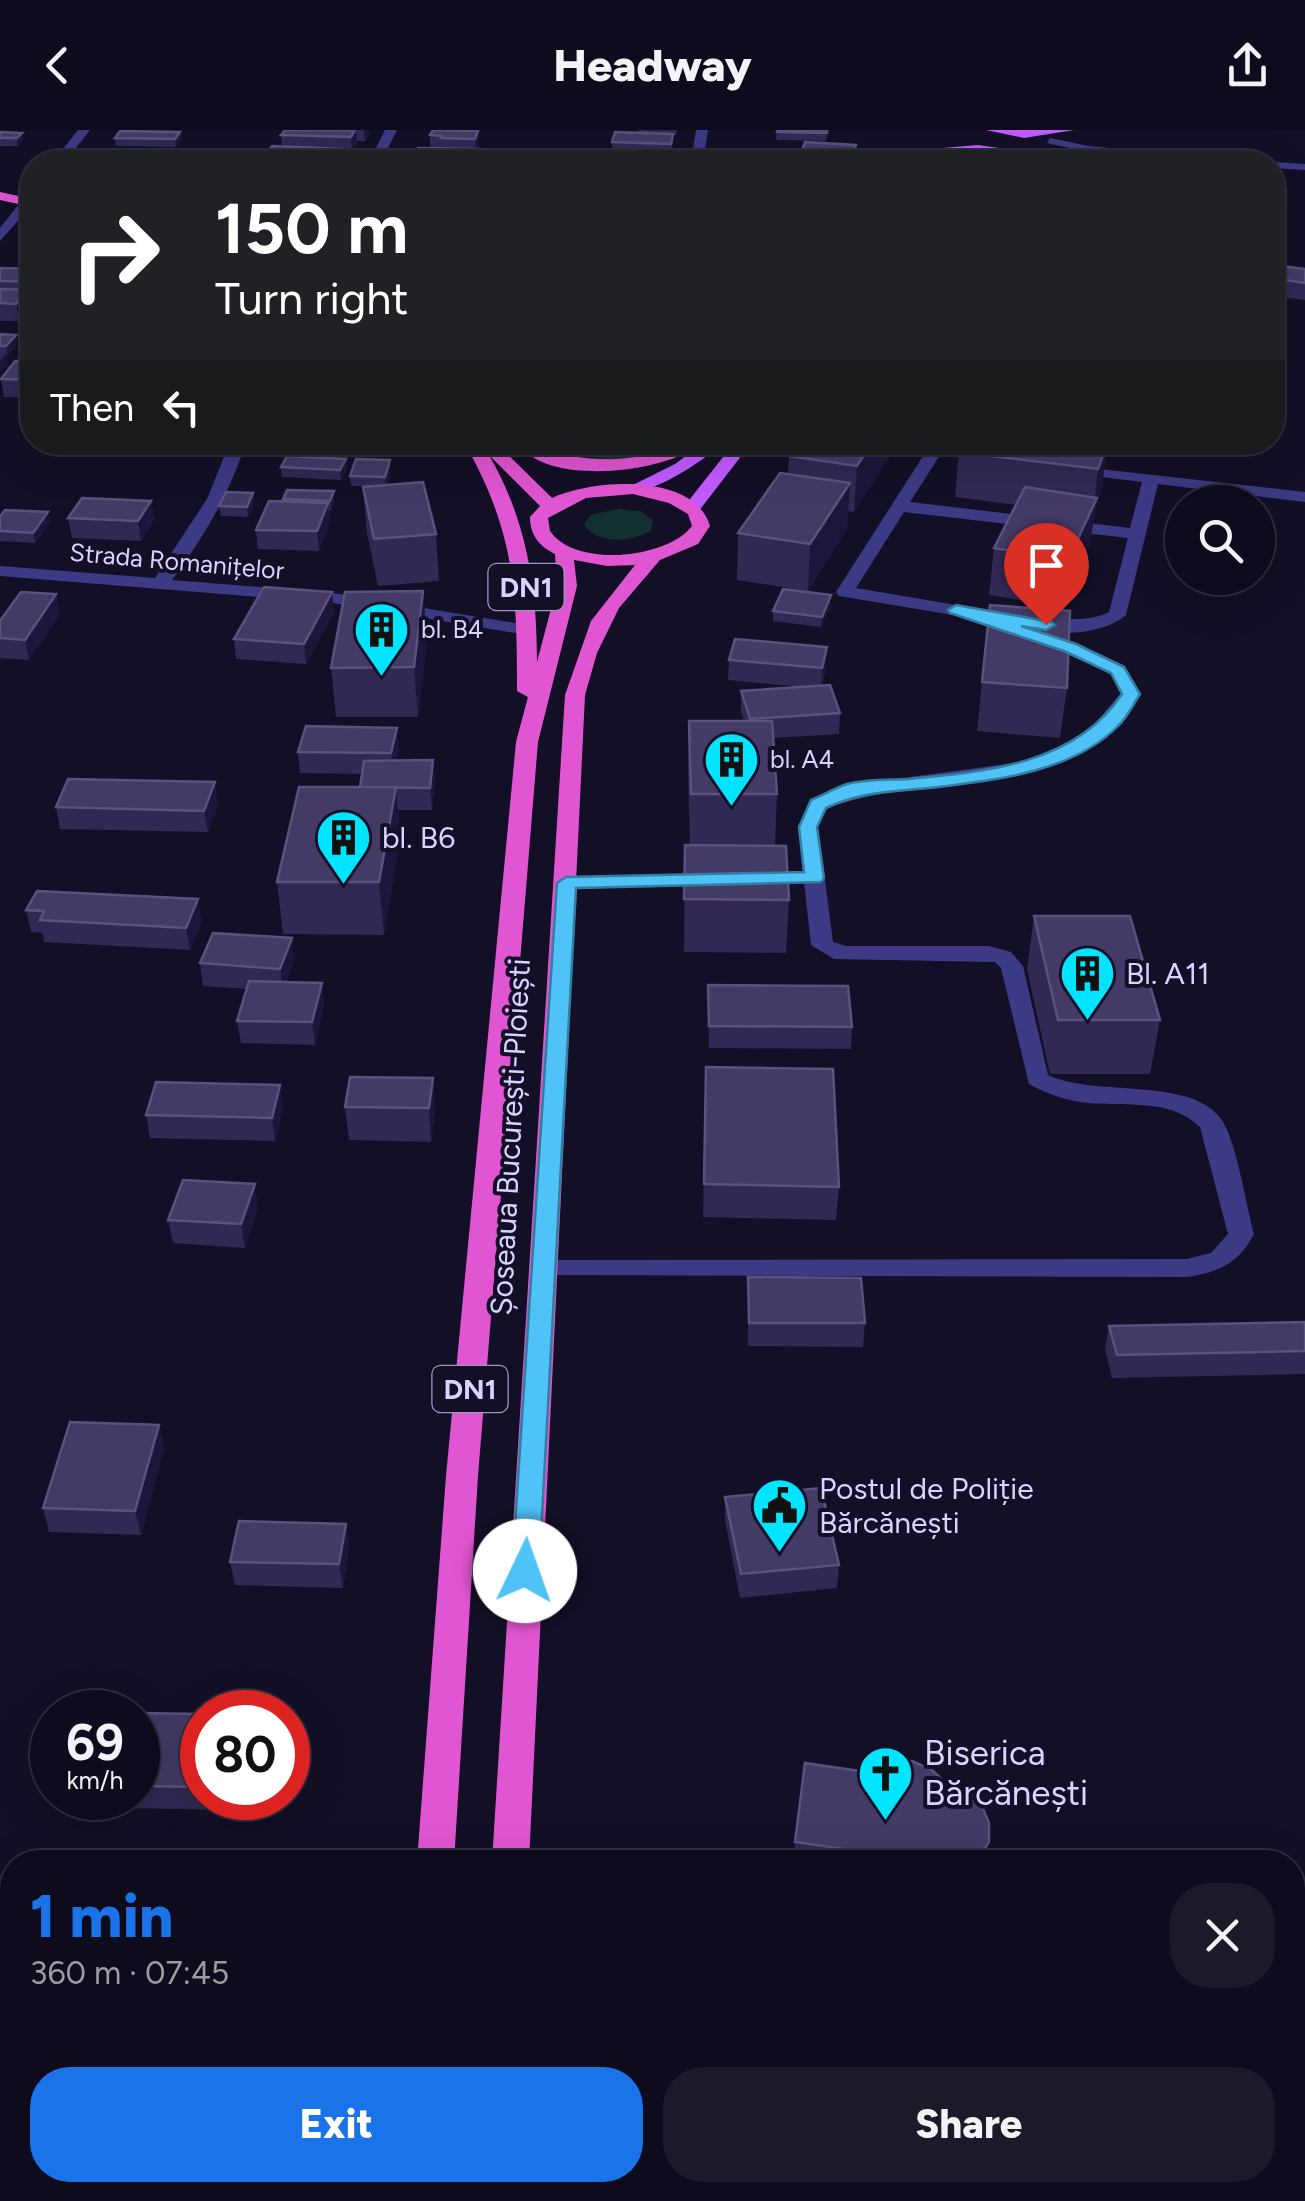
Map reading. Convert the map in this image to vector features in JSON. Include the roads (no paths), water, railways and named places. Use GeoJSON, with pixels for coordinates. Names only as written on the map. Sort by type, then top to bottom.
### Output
{"type":"FeatureCollection","features":[{"type":"Feature","properties":{"kind":"highway","name":"DN1"},"geometry":{"type":"LineString","coordinates":[[480,455],[506,500],[521,549],[528,599],[527,742]]}},
{"type":"Feature","properties":{"kind":"highway"},"geometry":{"type":"LineString","coordinates":[[497,455],[550,506],[602,490],[634,489],[678,499],[692,508]]}},
{"type":"Feature","properties":{"kind":"highway"},"geometry":{"type":"LineString","coordinates":[[542,455],[602,490]]}},
{"type":"Feature","properties":{"kind":"highway"},"geometry":{"type":"LineString","coordinates":[[551,455],[586,466],[628,468],[646,466],[669,455]]}},
{"type":"Feature","properties":{"kind":"highway","name":"DN1"},"geometry":{"type":"LineString","coordinates":[[550,506],[540,517],[538,530],[546,542],[564,552],[605,561],[651,559],[692,543],[701,531],[701,519],[692,508]]}},
{"type":"Feature","properties":{"kind":"highway","name":"Șoseaua București-Ploiești"},"geometry":{"type":"LineString","coordinates":[[437,1850],[464,1457],[527,742],[566,586],[564,552]]}},
{"type":"Feature","properties":{"kind":"highway","name":"Șoseaua București-Ploiești"},"geometry":{"type":"LineString","coordinates":[[512,1850],[566,883],[570,743],[586,648],[618,594],[651,559]]}},
{"type":"Feature","properties":{"kind":"main road"},"geometry":{"type":"LineString","coordinates":[[992,130],[1038,134],[1068,130]]}},
{"type":"Feature","properties":{"kind":"main road"},"geometry":{"type":"LineString","coordinates":[[1037,150],[1068,130]]}},
{"type":"Feature","properties":{"kind":"main road"},"geometry":{"type":"LineString","coordinates":[[999,150],[1068,130]]}},
{"type":"Feature","properties":{"kind":"main road"},"geometry":{"type":"LineString","coordinates":[[937,150],[954,136],[974,149]]}},
{"type":"Feature","properties":{"kind":"main road"},"geometry":{"type":"LineString","coordinates":[[969,150],[985,150]]}},
{"type":"Feature","properties":{"kind":"main road"},"geometry":{"type":"LineString","coordinates":[[634,489],[698,455]]}},
{"type":"Feature","properties":{"kind":"main road"},"geometry":{"type":"LineString","coordinates":[[692,508],[734,455]]}},
{"type":"Feature","properties":{"kind":"street"},"geometry":{"type":"LineString","coordinates":[[68,150],[84,130]]}},
{"type":"Feature","properties":{"kind":"street"},"geometry":{"type":"LineString","coordinates":[[0,237],[20,212]]}},
{"type":"Feature","properties":{"kind":"street"},"geometry":{"type":"LineString","coordinates":[[160,584],[202,528],[234,455]]}},
{"type":"Feature","properties":{"kind":"street"},"geometry":{"type":"LineString","coordinates":[[932,455],[845,592],[1072,628],[1108,622],[1117,614],[1151,479]]}},
{"type":"Feature","properties":{"kind":"street"},"geometry":{"type":"LineString","coordinates":[[974,455],[1014,460]]}},
{"type":"Feature","properties":{"kind":"street"},"geometry":{"type":"LineString","coordinates":[[1053,466],[1305,497]]}},
{"type":"Feature","properties":{"kind":"street"},"geometry":{"type":"LineString","coordinates":[[899,506],[1137,534]]}},
{"type":"Feature","properties":{"kind":"street","name":"Strada Romanițelor"},"geometry":{"type":"LineString","coordinates":[[0,571],[350,600],[527,630]]}},
{"type":"Feature","properties":{"kind":"street"},"geometry":{"type":"LineString","coordinates":[[542,1269],[1187,1268],[1215,1264],[1232,1252],[1241,1234],[1212,1124],[1204,1110],[1185,1102],[1081,1097],[1054,1090],[1037,1078],[1012,966],[1003,957],[989,953],[834,952],[822,945],[805,878],[808,827],[818,804],[850,789],[941,781],[1039,764],[1084,745],[1113,722],[1131,694],[1118,670],[1070,647],[956,610]]}},
{"type":"Feature","properties":{"kind":"street"},"geometry":{"type":"LineString","coordinates":[[566,883],[738,880]]}},
{"type":"Feature","properties":{"kind":"lane"},"geometry":{"type":"LineString","coordinates":[[1050,141],[1101,150]]}},
{"type":"Feature","properties":{"kind":"place","name":"bl. B4"},"geometry":{"type":"Point","coordinates":[382,678]}},
{"type":"Feature","properties":{"kind":"place","name":"bl. A4"},"geometry":{"type":"Point","coordinates":[731,808]}},
{"type":"Feature","properties":{"kind":"place","name":"bl. B6"},"geometry":{"type":"Point","coordinates":[343,886]}},
{"type":"Feature","properties":{"kind":"place","name":"Bl. A11"},"geometry":{"type":"Point","coordinates":[1087,1022]}},
{"type":"Feature","properties":{"kind":"place","name":"Postul de Poliție Bărcănești"},"geometry":{"type":"Point","coordinates":[780,1554]}},
{"type":"Feature","properties":{"kind":"place","name":"Biserica Bărcănești"},"geometry":{"type":"Point","coordinates":[885,1822]}}]}
